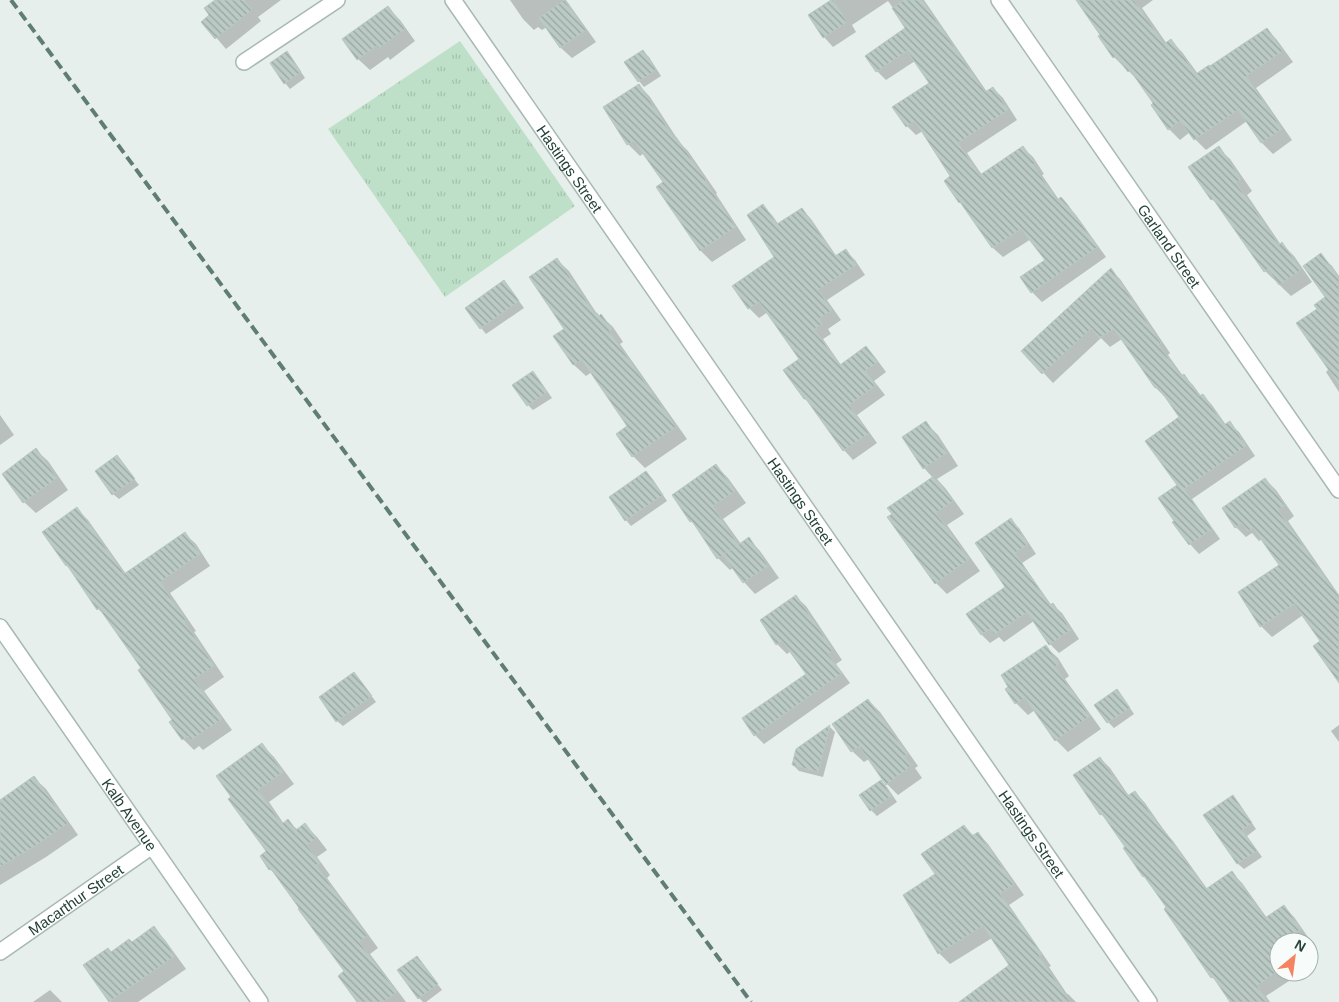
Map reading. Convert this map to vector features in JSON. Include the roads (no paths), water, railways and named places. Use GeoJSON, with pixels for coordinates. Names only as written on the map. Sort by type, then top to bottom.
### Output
{"type":"FeatureCollection","features":[{"type":"Feature","properties":{"kind":"street"},"geometry":{"type":"LineString","coordinates":[[244,62],[337,0]]}},
{"type":"Feature","properties":{"kind":"street","name":"Hastings Street"},"geometry":{"type":"LineString","coordinates":[[453,0],[1149,1002]]}},
{"type":"Feature","properties":{"kind":"street","name":"Garland Street"},"geometry":{"type":"LineString","coordinates":[[999,0],[1339,490]]}},
{"type":"Feature","properties":{"kind":"street","name":"Kalb Avenue"},"geometry":{"type":"LineString","coordinates":[[0,627],[260,1002]]}},
{"type":"Feature","properties":{"kind":"street","name":"Macarthur Street"},"geometry":{"type":"LineString","coordinates":[[0,952],[152,846]]}},
{"type":"Feature","properties":{"kind":"railway"},"geometry":{"type":"LineString","coordinates":[[11,0],[751,1002]]}}]}
